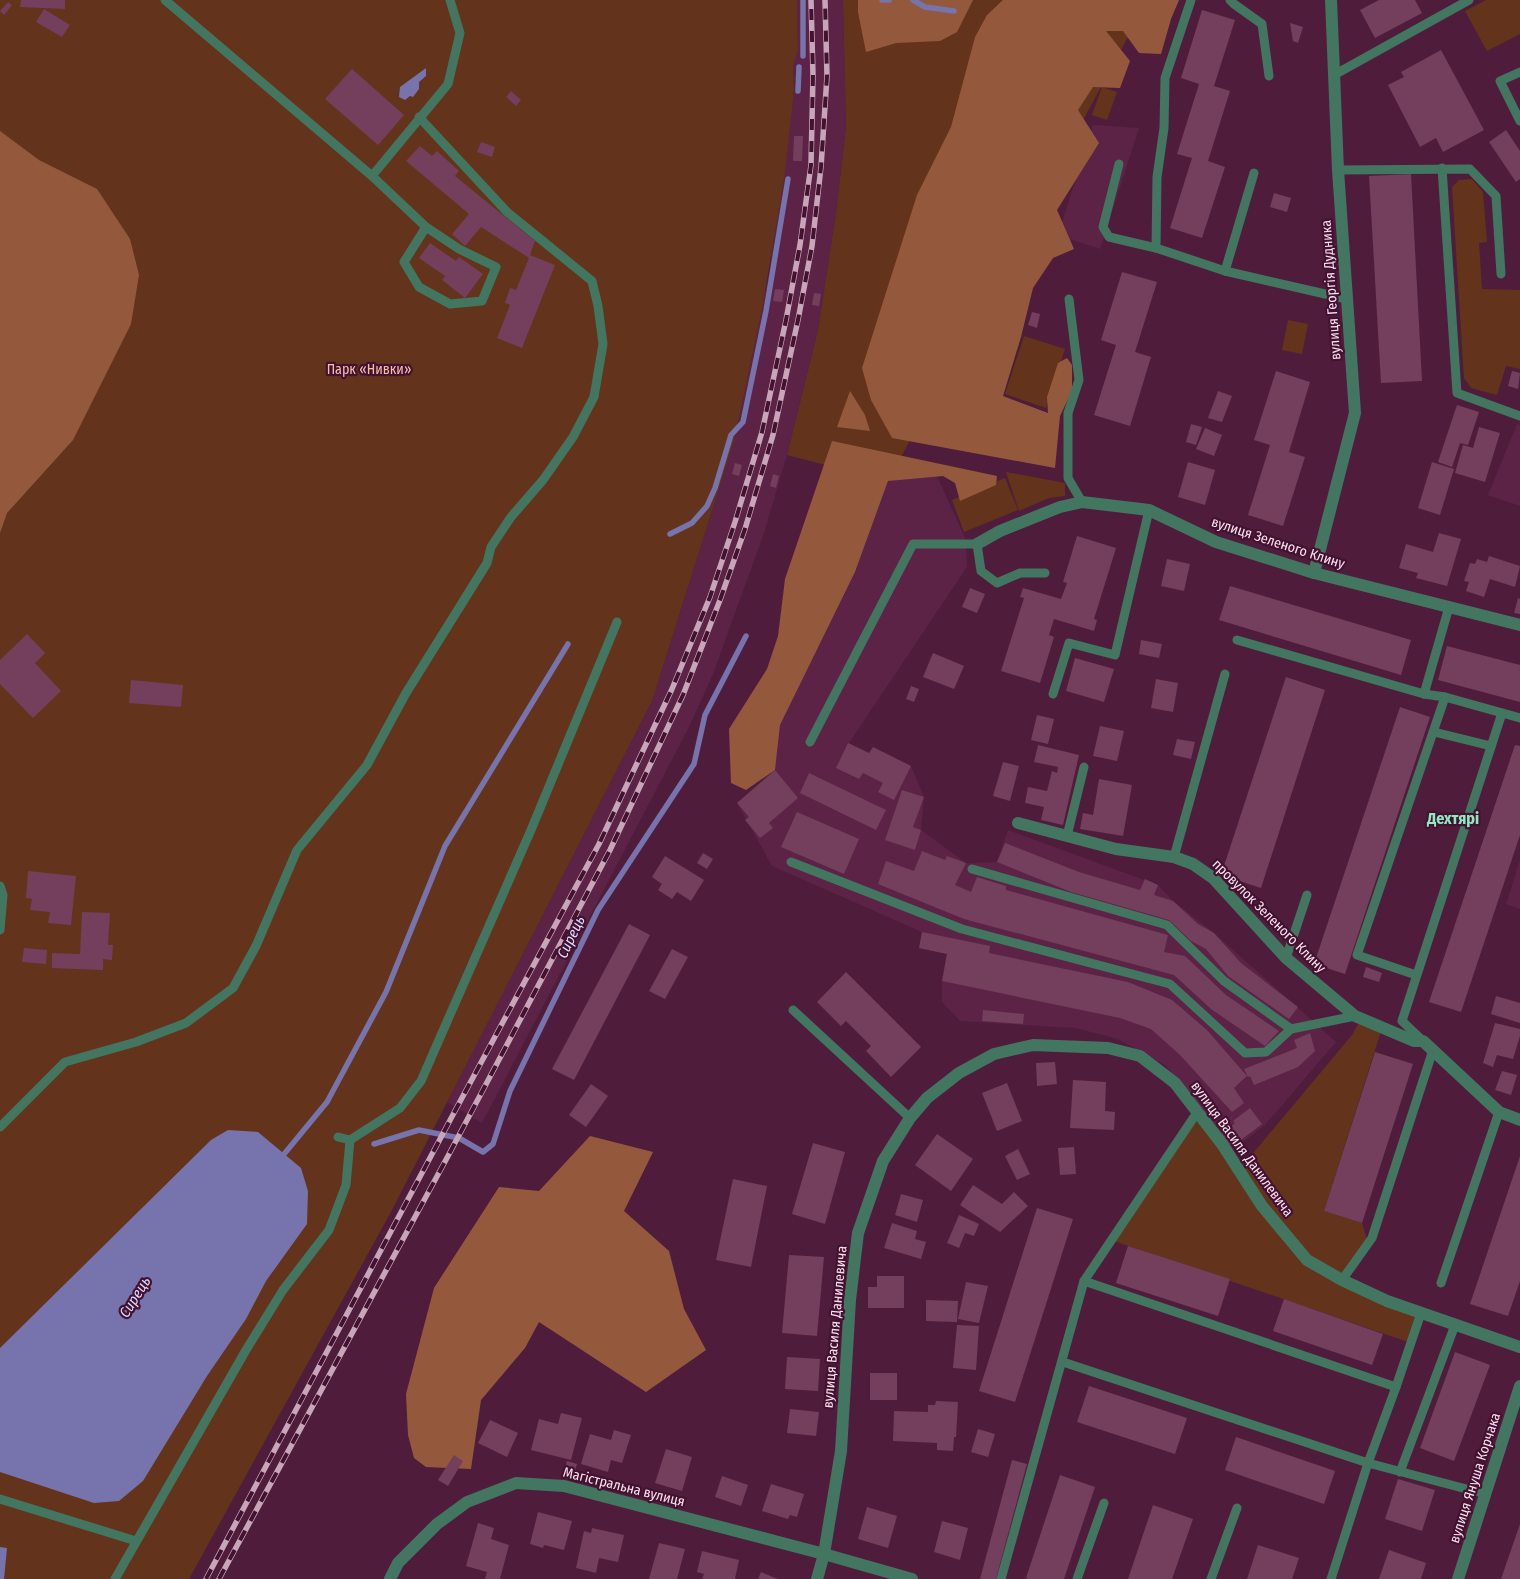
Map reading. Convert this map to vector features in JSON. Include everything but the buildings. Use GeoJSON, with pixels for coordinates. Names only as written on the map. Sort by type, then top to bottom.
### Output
{"type":"FeatureCollection","features":[{"type":"Feature","properties":{"kind":"street","name":"вулиця Георгія Дудника"},"geometry":{"type":"LineString","coordinates":[[1314,572],[1355,413],[1338,170],[1331,0]]}},
{"type":"Feature","properties":{"kind":"street","name":"вулиця Зеленого Клину"},"geometry":{"type":"LineString","coordinates":[[977,544],[1000,531],[1060,508],[1082,502],[1149,510],[1216,542],[1314,572],[1520,625]]}},
{"type":"Feature","properties":{"kind":"street","name":"провулок Зеленого Клину"},"geometry":{"type":"LineString","coordinates":[[1018,823],[1116,849],[1174,857],[1193,864],[1212,878],[1286,958],[1355,1016],[1414,1041],[1423,1041],[1499,1112],[1520,1120]]}},
{"type":"Feature","properties":{"kind":"street","name":"вулиця Василя Данилевича"},"geometry":{"type":"LineString","coordinates":[[817,1579],[824,1554],[841,1451],[850,1300],[858,1233],[883,1162],[910,1118],[926,1098],[959,1073],[994,1054],[1033,1045],[1108,1048],[1140,1056],[1176,1082],[1222,1144],[1262,1206],[1307,1260],[1342,1280],[1387,1301],[1520,1347]]}},
{"type":"Feature","properties":{"kind":"street","name":"вулиця Януша Корчака"},"geometry":{"type":"LineString","coordinates":[[1458,1579],[1520,1387]]}},
{"type":"Feature","properties":{"kind":"street","name":"Магістральна вулиця"},"geometry":{"type":"LineString","coordinates":[[390,1579],[398,1563],[438,1524],[467,1502],[516,1483],[564,1486],[912,1579]]}},
{"type":"Feature","properties":{"kind":"lane"},"geometry":{"type":"LineString","coordinates":[[165,0],[372,176],[426,227],[459,249],[496,267],[482,302],[450,304],[419,287],[404,262],[426,227]]}},
{"type":"Feature","properties":{"kind":"lane"},"geometry":{"type":"LineString","coordinates":[[372,176],[448,84],[460,33],[450,0]]}},
{"type":"Feature","properties":{"kind":"lane"},"geometry":{"type":"LineString","coordinates":[[1156,248],[1157,177],[1164,128],[1165,78],[1191,0]]}},
{"type":"Feature","properties":{"kind":"lane"},"geometry":{"type":"LineString","coordinates":[[1230,0],[1262,24],[1269,76]]}},
{"type":"Feature","properties":{"kind":"lane"},"geometry":{"type":"LineString","coordinates":[[1334,76],[1469,0]]}},
{"type":"Feature","properties":{"kind":"lane"},"geometry":{"type":"LineString","coordinates":[[1520,72],[1500,81],[1520,121]]}},
{"type":"Feature","properties":{"kind":"lane"},"geometry":{"type":"LineString","coordinates":[[0,1127],[65,1062],[136,1042],[186,1023],[233,988],[256,946],[297,850],[367,765],[406,693],[487,563],[491,546],[511,517],[543,480],[563,452],[594,397],[603,344],[598,306],[592,281],[506,212],[419,117]]}},
{"type":"Feature","properties":{"kind":"lane"},"geometry":{"type":"LineString","coordinates":[[1119,164],[1103,228],[1109,237],[1156,248],[1226,271],[1347,299]]}},
{"type":"Feature","properties":{"kind":"lane"},"geometry":{"type":"LineString","coordinates":[[1442,168],[1457,393],[1520,416]]}},
{"type":"Feature","properties":{"kind":"lane"},"geometry":{"type":"LineString","coordinates":[[1338,170],[1470,169],[1496,196],[1501,274]]}},
{"type":"Feature","properties":{"kind":"lane"},"geometry":{"type":"LineString","coordinates":[[1226,271],[1254,174]]}},
{"type":"Feature","properties":{"kind":"lane"},"geometry":{"type":"LineString","coordinates":[[1069,299],[1079,380],[1068,412],[1068,478],[1082,502]]}},
{"type":"Feature","properties":{"kind":"lane"},"geometry":{"type":"LineString","coordinates":[[1053,694],[1070,643],[1115,655],[1149,510]]}},
{"type":"Feature","properties":{"kind":"lane"},"geometry":{"type":"LineString","coordinates":[[810,742],[913,544],[977,544],[981,571],[997,582],[1020,573],[1045,573]]}},
{"type":"Feature","properties":{"kind":"lane"},"geometry":{"type":"LineString","coordinates":[[1424,694],[1449,607]]}},
{"type":"Feature","properties":{"kind":"lane"},"geometry":{"type":"LineString","coordinates":[[338,1137],[350,1140],[400,1108],[421,1081],[531,830],[617,622]]}},
{"type":"Feature","properties":{"kind":"lane"},"geometry":{"type":"LineString","coordinates":[[1237,640],[1424,694],[1446,697],[1520,718]]}},
{"type":"Feature","properties":{"kind":"lane"},"geometry":{"type":"LineString","coordinates":[[1174,857],[1225,674]]}},
{"type":"Feature","properties":{"kind":"lane"},"geometry":{"type":"LineString","coordinates":[[1416,975],[1357,955],[1446,697]]}},
{"type":"Feature","properties":{"kind":"lane"},"geometry":{"type":"LineString","coordinates":[[1423,1041],[1402,1021],[1502,713]]}},
{"type":"Feature","properties":{"kind":"lane"},"geometry":{"type":"LineString","coordinates":[[1434,732],[1491,746]]}},
{"type":"Feature","properties":{"kind":"lane"},"geometry":{"type":"LineString","coordinates":[[1067,836],[1084,767]]}},
{"type":"Feature","properties":{"kind":"lane"},"geometry":{"type":"LineString","coordinates":[[791,862],[962,928],[1170,984],[1245,1052],[1266,1052],[1291,1029],[1355,1016]]}},
{"type":"Feature","properties":{"kind":"lane"},"geometry":{"type":"LineString","coordinates":[[972,869],[1167,924],[1224,982],[1291,1029]]}},
{"type":"Feature","properties":{"kind":"lane"},"geometry":{"type":"LineString","coordinates":[[0,886],[3,895],[0,930]]}},
{"type":"Feature","properties":{"kind":"lane"},"geometry":{"type":"LineString","coordinates":[[1286,958],[1307,895]]}},
{"type":"Feature","properties":{"kind":"lane"},"geometry":{"type":"LineString","coordinates":[[794,1010],[910,1118]]}},
{"type":"Feature","properties":{"kind":"lane"},"geometry":{"type":"LineString","coordinates":[[1342,1280],[1372,1238],[1433,1050]]}},
{"type":"Feature","properties":{"kind":"lane"},"geometry":{"type":"LineString","coordinates":[[1001,1579],[1063,1362],[1084,1281],[1198,1111]]}},
{"type":"Feature","properties":{"kind":"lane"},"geometry":{"type":"LineString","coordinates":[[1441,1283],[1499,1112]]}},
{"type":"Feature","properties":{"kind":"lane"},"geometry":{"type":"LineString","coordinates":[[115,1579],[246,1350],[283,1290],[329,1230],[346,1185],[350,1140]]}},
{"type":"Feature","properties":{"kind":"lane"},"geometry":{"type":"LineString","coordinates":[[1084,1281],[1396,1387]]}},
{"type":"Feature","properties":{"kind":"lane"},"geometry":{"type":"LineString","coordinates":[[1331,1579],[1368,1463],[1421,1313]]}},
{"type":"Feature","properties":{"kind":"lane"},"geometry":{"type":"LineString","coordinates":[[1400,1472],[1455,1325]]}},
{"type":"Feature","properties":{"kind":"lane"},"geometry":{"type":"LineString","coordinates":[[1063,1362],[1368,1463],[1474,1492],[1486,1493]]}},
{"type":"Feature","properties":{"kind":"lane"},"geometry":{"type":"LineString","coordinates":[[0,1499],[136,1541]]}},
{"type":"Feature","properties":{"kind":"lane"},"geometry":{"type":"LineString","coordinates":[[1077,1579],[1104,1503]]}},
{"type":"Feature","properties":{"kind":"lane"},"geometry":{"type":"LineString","coordinates":[[1211,1579],[1237,1508]]}},
{"type":"Feature","properties":{"kind":"shaded area"},"geometry":{"type":"Polygon","coordinates":[[[797,0],[843,0],[846,127],[836,213],[818,330],[787,455],[764,533],[713,674],[689,727],[482,1123],[447,1102],[652,701],[734,441],[769,273],[794,91],[793,66],[798,51],[797,0]]]}},
{"type":"Feature","properties":{"kind":"shaded area"},"geometry":{"type":"Polygon","coordinates":[[[858,0],[973,0],[957,32],[940,41],[896,43],[866,52],[858,12],[858,0]]]}},
{"type":"Feature","properties":{"kind":"shaded area"},"geometry":{"type":"Polygon","coordinates":[[[1003,0],[1179,0],[1171,19],[1161,54],[1139,53],[1123,31],[1106,31],[1130,61],[1120,88],[1093,87],[1078,110],[1099,143],[1057,210],[1074,249],[1053,258],[1033,288],[1021,337],[1003,396],[1048,413],[1047,397],[1058,363],[1067,358],[1072,365],[1072,391],[1060,416],[1055,468],[892,438],[871,400],[862,368],[917,195],[951,127],[975,37],[987,15],[1003,0]]]}},
{"type":"Feature","properties":{"kind":"shaded area"},"geometry":{"type":"Polygon","coordinates":[[[1093,125],[1139,128],[1100,249],[1058,235],[1093,125]]]}},
{"type":"Feature","properties":{"kind":"shaded area"},"geometry":{"type":"Polygon","coordinates":[[[0,131],[39,160],[97,189],[130,239],[139,275],[131,324],[73,440],[7,513],[0,533],[0,131]]]}},
{"type":"Feature","properties":{"kind":"shaded area"},"geometry":{"type":"Polygon","coordinates":[[[850,391],[865,415],[870,431],[837,427],[850,391]]]}},
{"type":"Feature","properties":{"kind":"shaded area"},"geometry":{"type":"Polygon","coordinates":[[[1517,424],[1520,425],[1520,506],[1488,495],[1517,424]]]}},
{"type":"Feature","properties":{"kind":"shaded area"},"geometry":{"type":"Polygon","coordinates":[[[832,441],[997,476],[996,485],[960,501],[955,483],[943,476],[888,481],[855,572],[780,725],[775,770],[746,790],[731,783],[729,729],[767,669],[778,636],[785,579],[832,441]]]}},
{"type":"Feature","properties":{"kind":"shaded area"},"geometry":{"type":"Polygon","coordinates":[[[936,474],[965,538],[967,567],[849,743],[869,753],[873,747],[911,766],[924,797],[921,830],[966,863],[997,862],[1008,830],[1158,885],[1173,901],[1214,933],[1336,1042],[1265,1125],[1231,1151],[1197,1102],[1165,1065],[1118,1039],[1075,1028],[960,1021],[942,1002],[942,981],[947,954],[919,948],[922,932],[772,866],[737,803],[775,770],[780,725],[855,572],[888,481],[936,474]]]}},
{"type":"Feature","properties":{"kind":"shaded area"},"geometry":{"type":"Polygon","coordinates":[[[1520,860],[1520,909],[1506,904],[1520,860]]]}},
{"type":"Feature","properties":{"kind":"shaded area"},"geometry":{"type":"Polygon","coordinates":[[[590,1136],[653,1152],[624,1211],[669,1251],[684,1309],[706,1350],[646,1392],[539,1322],[525,1348],[481,1400],[471,1469],[426,1467],[414,1458],[408,1435],[406,1394],[434,1288],[499,1187],[539,1191],[590,1136]]]}},
{"type":"Feature","properties":{"kind":"green space","name":"Парк «Нивки»"},"geometry":{"type":"Polygon","coordinates":[[[0,0],[797,0],[798,51],[793,66],[794,91],[784,179],[762,309],[734,441],[652,701],[392,1210],[189,1579],[0,1579],[0,0]]]}},
{"type":"Feature","properties":{"kind":"green space"},"geometry":{"type":"Polygon","coordinates":[[[843,0],[1148,0],[888,481],[787,455],[818,330],[836,213],[846,127],[843,0]]]}},
{"type":"Feature","properties":{"kind":"green space"},"geometry":{"type":"Polygon","coordinates":[[[1486,0],[1520,0],[1520,34],[1487,51],[1465,11],[1486,0]]]}},
{"type":"Feature","properties":{"kind":"green space"},"geometry":{"type":"Polygon","coordinates":[[[1102,87],[1117,92],[1107,120],[1092,115],[1102,87]]]}},
{"type":"Feature","properties":{"kind":"green space"},"geometry":{"type":"Polygon","coordinates":[[[1472,179],[1483,192],[1487,242],[1479,243],[1482,289],[1520,290],[1520,369],[1506,366],[1497,395],[1471,388],[1464,378],[1452,187],[1459,180],[1472,179]]]}},
{"type":"Feature","properties":{"kind":"green space"},"geometry":{"type":"Polygon","coordinates":[[[1288,320],[1308,324],[1302,354],[1282,350],[1288,320]]]}},
{"type":"Feature","properties":{"kind":"green space"},"geometry":{"type":"Polygon","coordinates":[[[1024,336],[1065,349],[1046,408],[1005,394],[1024,336]]]}},
{"type":"Feature","properties":{"kind":"green space"},"geometry":{"type":"Polygon","coordinates":[[[1006,472],[1065,483],[1065,496],[1049,498],[1019,511],[1006,472]]]}},
{"type":"Feature","properties":{"kind":"green space"},"geometry":{"type":"Polygon","coordinates":[[[1005,478],[1018,510],[964,532],[952,500],[1005,478]]]}},
{"type":"Feature","properties":{"kind":"green space"},"geometry":{"type":"Polygon","coordinates":[[[1361,1019],[1382,1028],[1324,1211],[1362,1223],[1368,1243],[1342,1280],[1421,1313],[1411,1343],[1111,1240],[1195,1114],[1239,1170],[1352,1035],[1361,1019]]]}},
{"type":"Feature","properties":{"kind":"water"},"geometry":{"type":"Polygon","coordinates":[[[426,68],[426,76],[419,82],[419,89],[413,97],[410,96],[405,100],[399,97],[400,87],[426,68]]]}},
{"type":"Feature","properties":{"kind":"water"},"geometry":{"type":"Polygon","coordinates":[[[228,1130],[258,1132],[301,1168],[308,1191],[307,1224],[266,1281],[246,1319],[207,1376],[143,1481],[119,1501],[94,1503],[0,1472],[0,1348],[211,1140],[228,1130]]]}},
{"type":"Feature","properties":{"kind":"water"},"geometry":{"type":"Polygon","coordinates":[[[0,1547],[7,1548],[4,1579],[0,1579],[0,1547]]]}},
{"type":"Feature","properties":{"kind":"waterway"},"geometry":{"type":"LineString","coordinates":[[803,0],[803,56]]}},
{"type":"Feature","properties":{"kind":"waterway"},"geometry":{"type":"LineString","coordinates":[[882,0],[889,0]]}},
{"type":"Feature","properties":{"kind":"waterway"},"geometry":{"type":"LineString","coordinates":[[913,0],[925,7],[954,11]]}},
{"type":"Feature","properties":{"kind":"waterway"},"geometry":{"type":"LineString","coordinates":[[798,91],[799,67]]}},
{"type":"Feature","properties":{"kind":"waterway"},"geometry":{"type":"LineString","coordinates":[[670,534],[692,523],[707,506],[715,488],[731,435],[743,422],[766,311],[788,179]]}},
{"type":"Feature","properties":{"kind":"waterway","name":"Сирець"},"geometry":{"type":"LineString","coordinates":[[374,1144],[419,1130],[459,1138],[483,1152],[493,1144],[510,1091],[598,910],[694,764],[705,715],[746,636]]}},
{"type":"Feature","properties":{"kind":"waterway"},"geometry":{"type":"LineString","coordinates":[[280,1159],[327,1102],[386,992],[445,846],[568,644]]}},
{"type":"Feature","properties":{"kind":"railway"},"geometry":{"type":"LineString","coordinates":[[206,1579],[599,844],[672,689],[710,597],[762,432],[800,245],[811,165],[813,75],[811,0]]}},
{"type":"Feature","properties":{"kind":"railway"},"geometry":{"type":"LineString","coordinates":[[219,1579],[448,1156],[610,850],[683,695],[720,600],[745,529],[773,435],[812,246],[821,167],[827,76],[825,0]]}},
{"type":"Feature","properties":{"kind":"district","name":"Дехтярі"},"geometry":{"type":"Point","coordinates":[1453,818]}}]}
